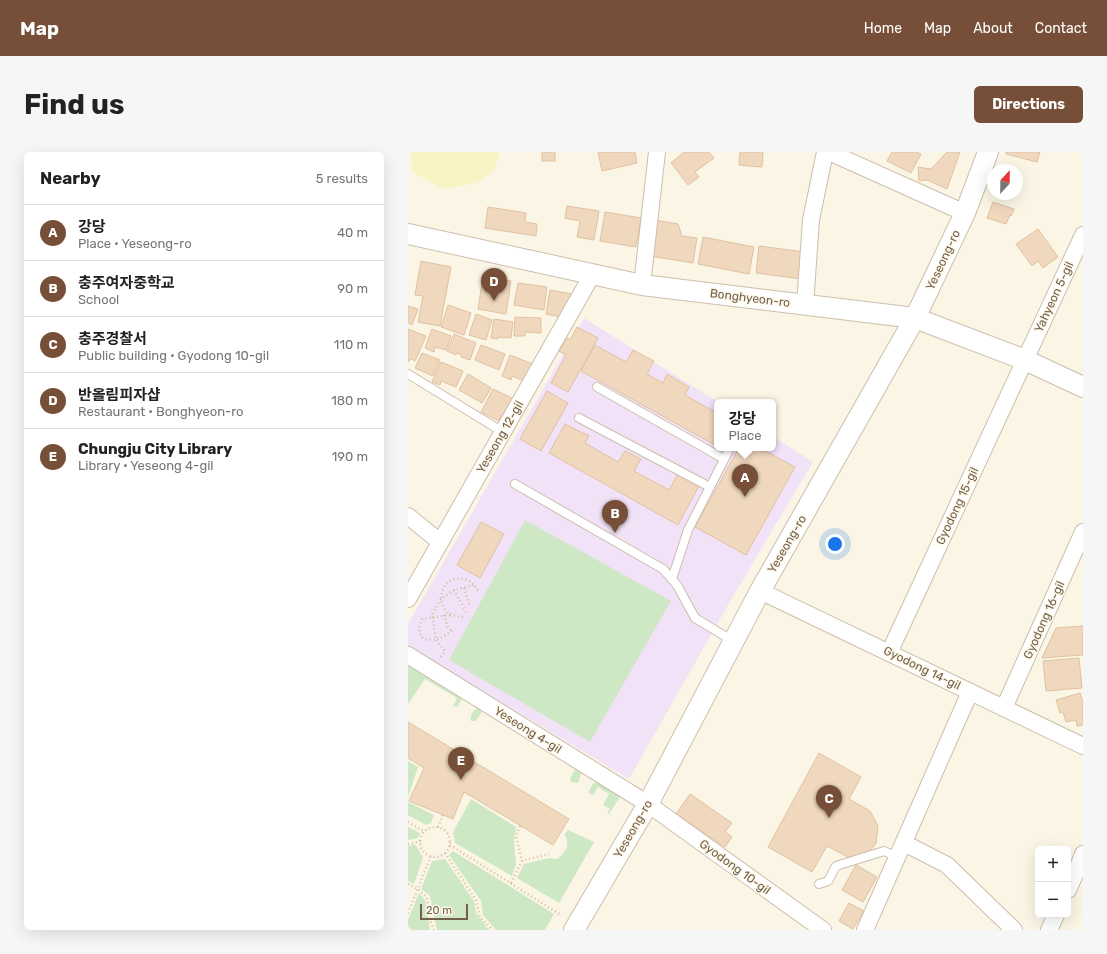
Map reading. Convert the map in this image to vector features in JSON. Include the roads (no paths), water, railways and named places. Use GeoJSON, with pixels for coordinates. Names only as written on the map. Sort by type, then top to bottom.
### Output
{"type":"FeatureCollection","features":[{"type":"Feature","properties":{"kind":"street"},"geometry":{"type":"LineString","coordinates":[[642,285],[657,152]]}},
{"type":"Feature","properties":{"kind":"street"},"geometry":{"type":"LineString","coordinates":[[805,305],[811,220],[824,152]]}},
{"type":"Feature","properties":{"kind":"street"},"geometry":{"type":"LineString","coordinates":[[829,152],[965,213]]}},
{"type":"Feature","properties":{"kind":"street","name":"Yeseong-ro"},"geometry":{"type":"LineString","coordinates":[[574,930],[648,804],[760,591],[915,318],[965,213],[985,154]]}},
{"type":"Feature","properties":{"kind":"street","name":"Bonghyeon-ro"},"geometry":{"type":"LineString","coordinates":[[408,234],[642,285],[915,318],[1025,360],[1083,387]]}},
{"type":"Feature","properties":{"kind":"street","name":"Yahyeon 5-gil"},"geometry":{"type":"LineString","coordinates":[[1025,360],[1083,235]]}},
{"type":"Feature","properties":{"kind":"street","name":"Yeseong 12-gil"},"geometry":{"type":"LineString","coordinates":[[408,599],[592,275]]}},
{"type":"Feature","properties":{"kind":"street","name":"Gyodong 15-gil"},"geometry":{"type":"LineString","coordinates":[[889,653],[1025,360]]}},
{"type":"Feature","properties":{"kind":"street"},"geometry":{"type":"LineString","coordinates":[[408,516],[440,542]]}},
{"type":"Feature","properties":{"kind":"street","name":"Gyodong 16-gil"},"geometry":{"type":"LineString","coordinates":[[1004,708],[1083,532]]}},
{"type":"Feature","properties":{"kind":"street","name":"Gyodong 14-gil"},"geometry":{"type":"LineString","coordinates":[[760,591],[1083,746]]}},
{"type":"Feature","properties":{"kind":"street","name":"Yeseong 4-gil"},"geometry":{"type":"LineString","coordinates":[[408,655],[648,804]]}},
{"type":"Feature","properties":{"kind":"street"},"geometry":{"type":"LineString","coordinates":[[865,930],[970,692]]}},
{"type":"Feature","properties":{"kind":"street","name":"Gyodong 10-gil"},"geometry":{"type":"LineString","coordinates":[[648,804],[803,924],[823,930]]}},
{"type":"Feature","properties":{"kind":"street"},"geometry":{"type":"LineString","coordinates":[[901,850],[947,865],[1014,930]]}},
{"type":"Feature","properties":{"kind":"street"},"geometry":{"type":"LineString","coordinates":[[1071,886],[1080,872],[1083,854]]}},
{"type":"Feature","properties":{"kind":"street"},"geometry":{"type":"LineString","coordinates":[[1049,930],[1055,918]]}},
{"type":"Feature","properties":{"kind":"lane"},"geometry":{"type":"LineString","coordinates":[[408,374],[503,432]]}},
{"type":"Feature","properties":{"kind":"lane"},"geometry":{"type":"LineString","coordinates":[[597,387],[724,459]]}},
{"type":"Feature","properties":{"kind":"lane"},"geometry":{"type":"LineString","coordinates":[[579,418],[710,488]]}},
{"type":"Feature","properties":{"kind":"lane"},"geometry":{"type":"LineString","coordinates":[[672,579],[688,530],[728,451]]}},
{"type":"Feature","properties":{"kind":"lane"},"geometry":{"type":"LineString","coordinates":[[515,484],[663,569],[678,585],[695,618],[734,642]]}},
{"type":"Feature","properties":{"kind":"lane"},"geometry":{"type":"LineString","coordinates":[[819,884],[828,881],[836,866],[884,851],[901,850]]}},
{"type":"Feature","properties":{"kind":"place","name":"반올림피자샵"},"geometry":{"type":"Point","coordinates":[494,301]}},
{"type":"Feature","properties":{"kind":"place","name":"강당"},"geometry":{"type":"Point","coordinates":[745,497]}},
{"type":"Feature","properties":{"kind":"place","name":"충주여자중학교"},"geometry":{"type":"Point","coordinates":[615,533]}},
{"type":"Feature","properties":{"kind":"place","name":"Chungju City Library"},"geometry":{"type":"Point","coordinates":[461,780]}},
{"type":"Feature","properties":{"kind":"place","name":"충주경찰서"},"geometry":{"type":"Point","coordinates":[829,818]}}]}
